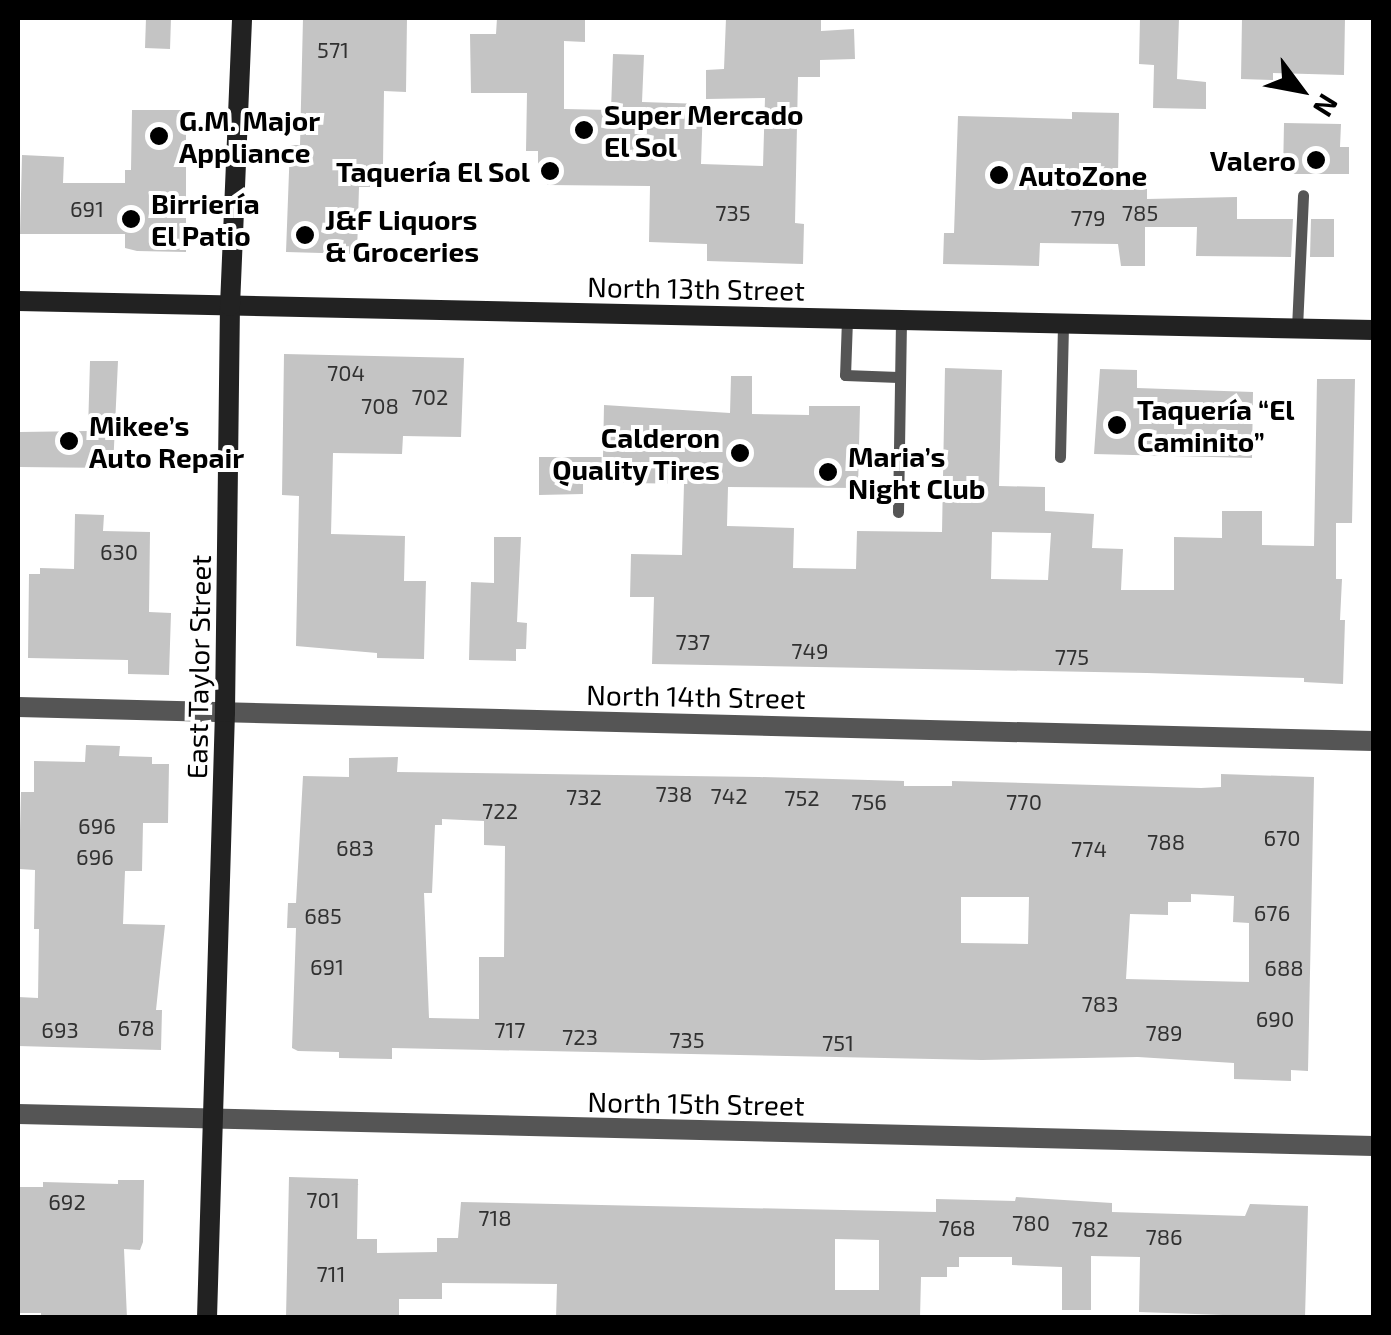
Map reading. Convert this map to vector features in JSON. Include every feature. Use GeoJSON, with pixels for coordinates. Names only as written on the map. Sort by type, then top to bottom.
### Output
{"type":"FeatureCollection","features":[{"type":"Feature","properties":{"kind":"main road","name":"East Taylor Street"},"geometry":{"type":"LineString","coordinates":[[207,1318],[225,712],[230,306],[242,18]]}},
{"type":"Feature","properties":{"kind":"main road","name":"North 13th Street"},"geometry":{"type":"LineString","coordinates":[[18,301],[1374,330]]}},
{"type":"Feature","properties":{"kind":"street","name":"North 14th Street"},"geometry":{"type":"LineString","coordinates":[[18,706],[1374,740]]}},
{"type":"Feature","properties":{"kind":"street","name":"North 15th Street"},"geometry":{"type":"LineString","coordinates":[[18,1114],[1374,1146]]}},
{"type":"Feature","properties":{"kind":"lane"},"geometry":{"type":"LineString","coordinates":[[1297,328],[1304,195]]}},
{"type":"Feature","properties":{"kind":"lane"},"geometry":{"type":"LineString","coordinates":[[847,319],[845,375],[898,376]]}},
{"type":"Feature","properties":{"kind":"lane"},"geometry":{"type":"LineString","coordinates":[[898,512],[901,320]]}},
{"type":"Feature","properties":{"kind":"lane"},"geometry":{"type":"LineString","coordinates":[[1060,457],[1064,324]]}},
{"type":"Feature","properties":{"kind":"building"},"geometry":{"type":"Polygon","coordinates":[[[146,18],[171,18],[170,49],[145,48],[146,18]]]}},
{"type":"Feature","properties":{"kind":"building"},"geometry":{"type":"Polygon","coordinates":[[[303,18],[407,18],[406,92],[384,91],[383,165],[372,164],[370,187],[359,187],[357,254],[286,252],[290,145],[300,145],[303,18]]]}},
{"type":"Feature","properties":{"kind":"building"},"geometry":{"type":"Polygon","coordinates":[[[497,18],[585,18],[585,42],[564,41],[564,109],[611,110],[613,54],[644,55],[642,102],[703,104],[701,164],[763,166],[765,98],[706,99],[706,70],[724,69],[726,18],[821,18],[821,31],[854,29],[855,59],[820,60],[820,77],[798,77],[795,223],[804,224],[803,264],[707,261],[707,244],[649,242],[650,186],[547,185],[547,173],[538,173],[538,151],[526,151],[527,93],[471,93],[470,34],[496,34],[497,18]]]}},
{"type":"Feature","properties":{"kind":"building"},"geometry":{"type":"Polygon","coordinates":[[[1140,18],[1179,18],[1177,79],[1206,82],[1206,109],[1153,108],[1154,65],[1139,64],[1140,18]]]}},
{"type":"Feature","properties":{"kind":"building"},"geometry":{"type":"Polygon","coordinates":[[[1242,18],[1345,18],[1344,75],[1273,73],[1273,80],[1241,79],[1242,18]]]}},
{"type":"Feature","properties":{"kind":"building"},"geometry":{"type":"Polygon","coordinates":[[[132,110],[186,110],[186,252],[125,248],[125,234],[20,234],[22,155],[64,157],[63,183],[125,183],[125,170],[131,170],[132,110]]]}},
{"type":"Feature","properties":{"kind":"building"},"geometry":{"type":"Polygon","coordinates":[[[1072,112],[1119,113],[1118,174],[1147,174],[1147,199],[1237,197],[1237,219],[1293,219],[1291,257],[1196,256],[1197,227],[1145,227],[1145,266],[1121,266],[1118,244],[1040,243],[1039,266],[943,264],[944,233],[954,233],[958,116],[1072,119],[1072,112]]]}},
{"type":"Feature","properties":{"kind":"building","name":"Valero"},"geometry":{"type":"Polygon","coordinates":[[[1284,123],[1341,124],[1340,147],[1349,147],[1349,174],[1283,174],[1284,123]]]}},
{"type":"Feature","properties":{"kind":"building"},"geometry":{"type":"Polygon","coordinates":[[[1311,219],[1334,219],[1334,257],[1310,257],[1311,219]]]}},
{"type":"Feature","properties":{"kind":"building"},"geometry":{"type":"Polygon","coordinates":[[[284,354],[464,358],[461,437],[403,436],[402,454],[333,453],[331,534],[405,536],[404,581],[426,581],[424,659],[377,658],[377,653],[296,646],[299,496],[282,495],[284,354]]]}},
{"type":"Feature","properties":{"kind":"building","name":"Mikee’s Auto Repair"},"geometry":{"type":"Polygon","coordinates":[[[90,361],[118,361],[113,468],[19,467],[20,432],[88,431],[90,361]]]}},
{"type":"Feature","properties":{"kind":"building"},"geometry":{"type":"Polygon","coordinates":[[[945,368],[1002,370],[999,486],[1045,487],[1045,511],[1094,514],[1092,548],[1123,549],[1121,590],[1174,590],[1174,537],[1222,538],[1222,511],[1262,511],[1262,545],[1314,546],[1317,379],[1355,379],[1352,523],[1336,523],[1336,579],[1342,579],[1340,620],[1345,620],[1343,684],[1304,682],[1304,678],[1147,673],[652,664],[654,597],[630,597],[631,554],[682,555],[684,484],[583,482],[583,494],[539,495],[539,457],[603,457],[604,405],[730,413],[731,376],[752,376],[752,414],[809,415],[809,406],[860,406],[858,488],[728,487],[727,526],[794,528],[793,568],[856,569],[857,531],[942,532],[945,368]],[[992,532],[991,579],[1048,580],[1051,533],[992,532]]]}},
{"type":"Feature","properties":{"kind":"building"},"geometry":{"type":"Polygon","coordinates":[[[1100,369],[1137,370],[1137,388],[1253,392],[1252,458],[1094,454],[1100,369]]]}},
{"type":"Feature","properties":{"kind":"building"},"geometry":{"type":"Polygon","coordinates":[[[75,514],[104,515],[103,531],[150,532],[149,612],[171,613],[169,675],[128,674],[128,660],[28,658],[29,574],[40,574],[40,568],[74,569],[75,514]]]}},
{"type":"Feature","properties":{"kind":"building"},"geometry":{"type":"Polygon","coordinates":[[[494,537],[521,537],[517,622],[527,623],[526,649],[516,649],[516,661],[469,660],[471,582],[494,583],[494,537]]]}},
{"type":"Feature","properties":{"kind":"building"},"geometry":{"type":"Polygon","coordinates":[[[86,745],[120,746],[119,756],[152,757],[152,764],[169,764],[168,823],[143,823],[142,871],[125,871],[123,924],[165,925],[156,1010],[162,1010],[161,1050],[18,1046],[18,997],[38,998],[39,929],[34,929],[35,870],[19,869],[21,792],[34,792],[34,761],[85,762],[86,745]]]}},
{"type":"Feature","properties":{"kind":"building"},"geometry":{"type":"Polygon","coordinates":[[[398,757],[397,772],[904,781],[904,786],[952,786],[952,781],[1201,788],[1221,787],[1221,774],[1314,777],[1308,1071],[1291,1070],[1291,1081],[1234,1079],[1234,1063],[1138,1057],[982,1060],[392,1048],[392,1059],[339,1058],[339,1052],[298,1051],[292,1048],[296,928],[287,928],[288,903],[296,903],[303,776],[349,777],[349,758],[398,757]],[[442,819],[442,825],[435,825],[432,893],[424,893],[429,1018],[479,1019],[479,957],[504,957],[505,846],[484,845],[484,821],[442,819]],[[1191,894],[1191,902],[1168,902],[1168,915],[1130,914],[1126,979],[1249,982],[1249,923],[1233,922],[1234,896],[1191,894]],[[961,897],[961,943],[1028,944],[1029,897],[961,897]]]}},
{"type":"Feature","properties":{"kind":"building"},"geometry":{"type":"Polygon","coordinates":[[[289,1177],[358,1179],[357,1239],[377,1239],[377,1253],[437,1252],[437,1238],[458,1238],[461,1202],[936,1212],[936,1199],[1015,1201],[1016,1197],[1112,1203],[1112,1212],[1245,1216],[1250,1204],[1308,1206],[1305,1318],[1139,1312],[1140,1257],[1091,1256],[1091,1310],[1062,1310],[1062,1267],[1012,1265],[1012,1257],[959,1257],[959,1267],[947,1267],[947,1277],[921,1277],[920,1318],[556,1318],[557,1284],[442,1283],[442,1299],[399,1299],[399,1318],[286,1318],[289,1177]],[[835,1239],[835,1290],[879,1290],[879,1240],[835,1239]]]}},
{"type":"Feature","properties":{"kind":"building"},"geometry":{"type":"Polygon","coordinates":[[[118,1180],[144,1180],[143,1242],[140,1250],[124,1249],[127,1318],[41,1318],[41,1313],[18,1313],[18,1187],[43,1187],[43,1182],[118,1184],[118,1180]]]}},
{"type":"Feature","properties":{"kind":"place","name":"Super Mercado El Sol"},"geometry":{"type":"Point","coordinates":[584,130]}},
{"type":"Feature","properties":{"kind":"place","name":"G.M. Major Appliance"},"geometry":{"type":"Point","coordinates":[159,136]}},
{"type":"Feature","properties":{"kind":"place","name":"Valero"},"geometry":{"type":"Point","coordinates":[1316,160]}},
{"type":"Feature","properties":{"kind":"place","name":"Taquería El Sol"},"geometry":{"type":"Point","coordinates":[550,171]}},
{"type":"Feature","properties":{"kind":"place","name":"AutoZone"},"geometry":{"type":"Point","coordinates":[999,175]}},
{"type":"Feature","properties":{"kind":"place","name":"Birriería El Patio"},"geometry":{"type":"Point","coordinates":[131,219]}},
{"type":"Feature","properties":{"kind":"place","name":"J&F Liquors & Groceries"},"geometry":{"type":"Point","coordinates":[305,235]}},
{"type":"Feature","properties":{"kind":"place","name":"Taquería “El Caminito”"},"geometry":{"type":"Point","coordinates":[1117,425]}},
{"type":"Feature","properties":{"kind":"place","name":"Mikee’s Auto Repair"},"geometry":{"type":"Point","coordinates":[69,441]}},
{"type":"Feature","properties":{"kind":"place","name":"Calderon Quality Tires"},"geometry":{"type":"Point","coordinates":[740,453]}},
{"type":"Feature","properties":{"kind":"place","name":"Maria’s Night Club"},"geometry":{"type":"Point","coordinates":[828,472]}}]}
